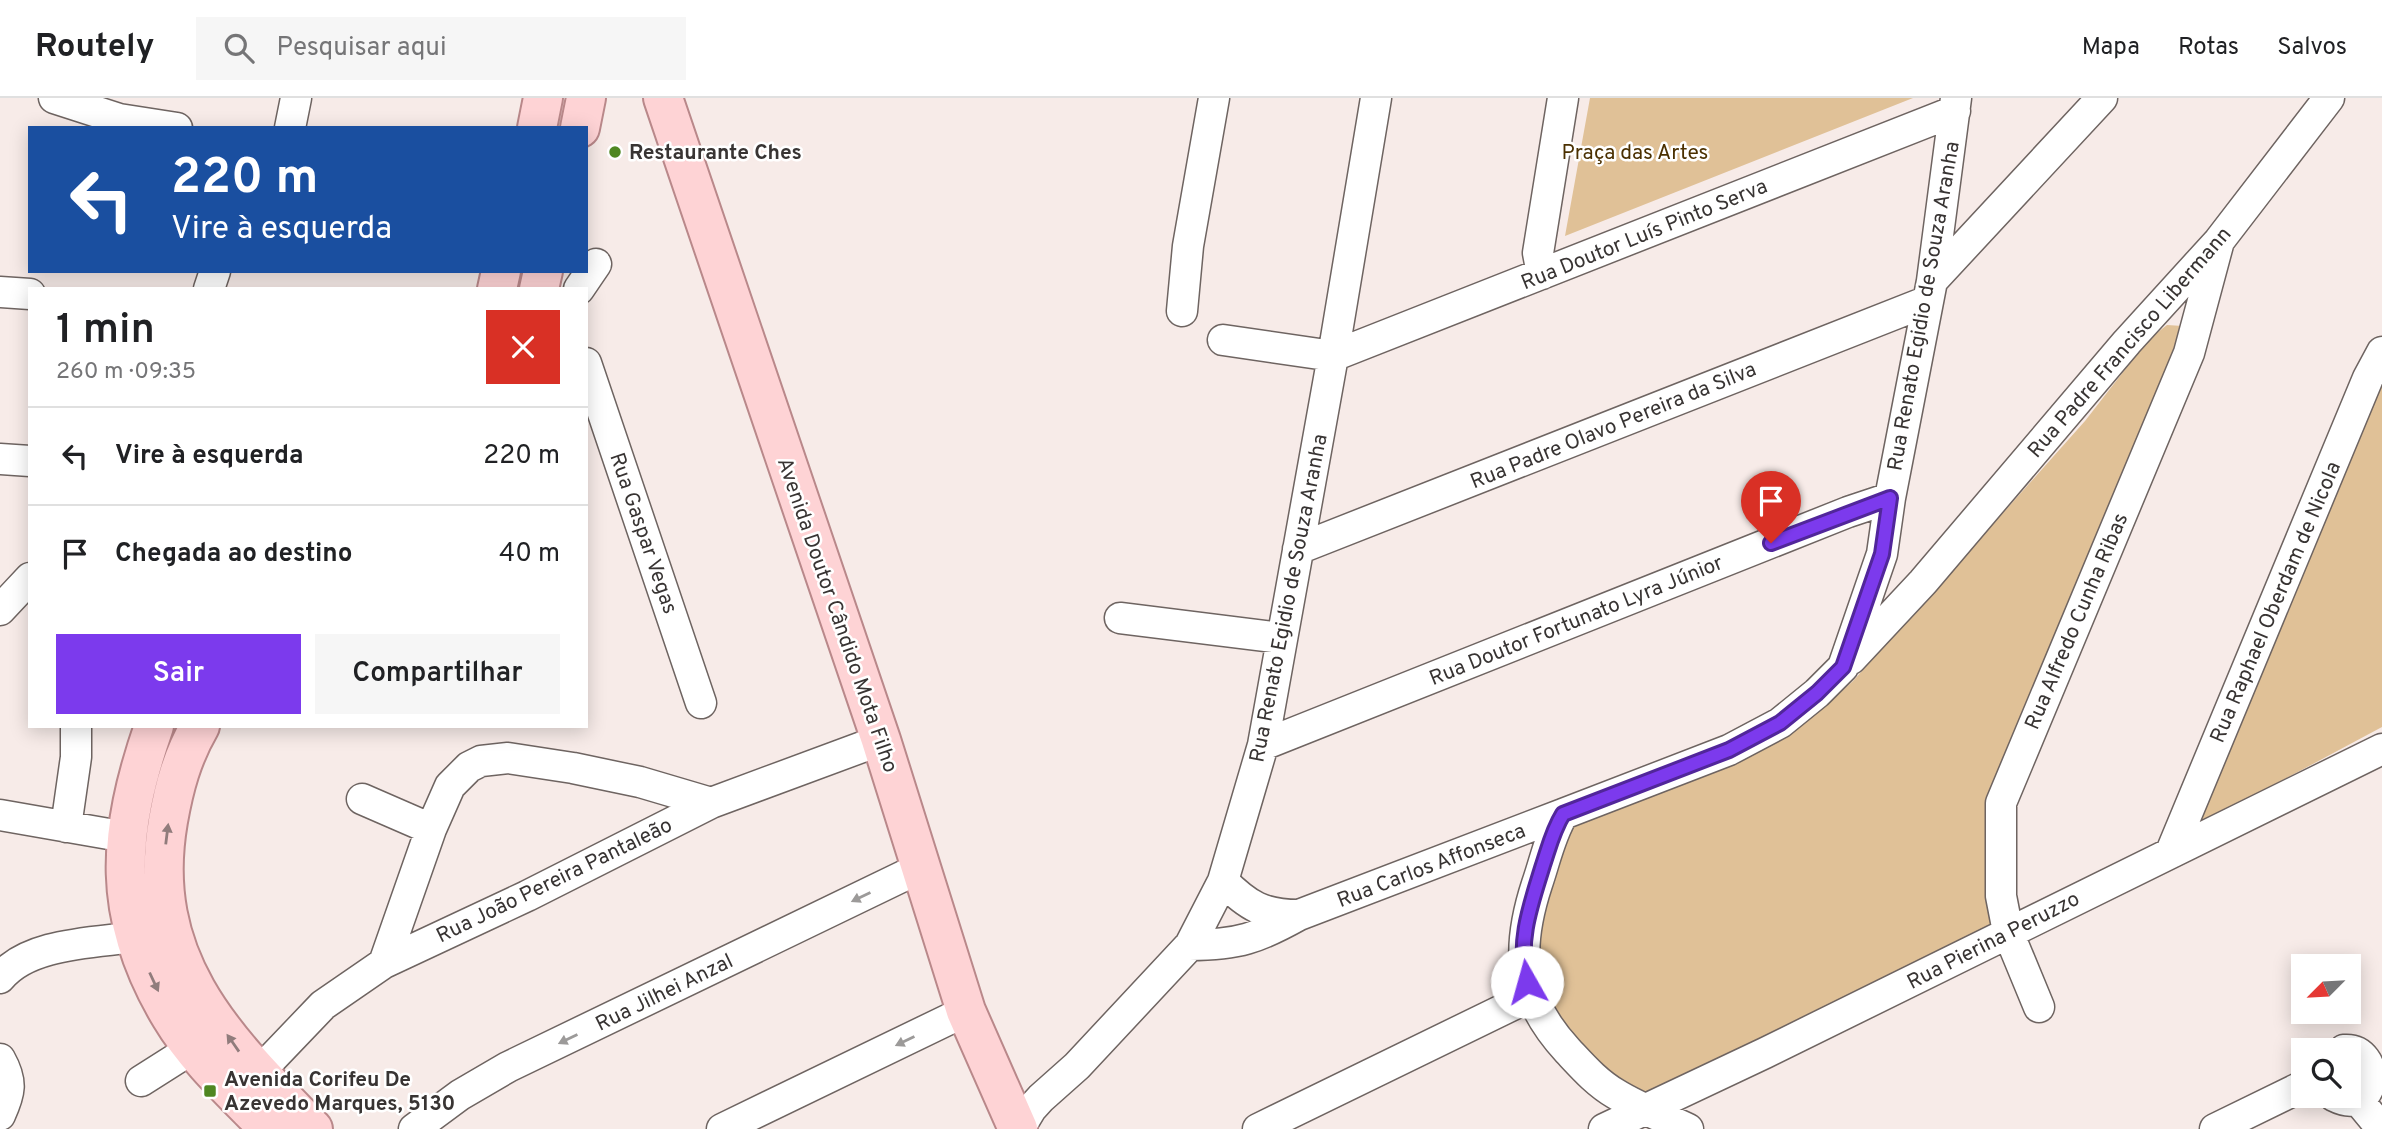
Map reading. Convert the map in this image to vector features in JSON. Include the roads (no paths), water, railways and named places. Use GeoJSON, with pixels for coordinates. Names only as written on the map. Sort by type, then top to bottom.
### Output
{"type":"FeatureCollection","features":[{"type":"Feature","properties":{"kind":"main road"},"geometry":{"type":"LineString","coordinates":[[537,126],[543,98]]}},
{"type":"Feature","properties":{"kind":"main road"},"geometry":{"type":"LineString","coordinates":[[580,126],[586,98]]}},
{"type":"Feature","properties":{"kind":"main road","name":"Avenida Doutor Cândido Mota Filho"},"geometry":{"type":"LineString","coordinates":[[663,98],[881,740],[966,1011],[1019,1129]]}},
{"type":"Feature","properties":{"kind":"main road"},"geometry":{"type":"LineString","coordinates":[[153,728],[139,769],[125,837],[127,903],[135,937],[171,1017],[193,1048],[267,1128]]}},
{"type":"Feature","properties":{"kind":"main road"},"geometry":{"type":"LineString","coordinates":[[199,728],[186,750],[174,790],[166,835],[163,874],[166,913],[178,952],[199,995],[243,1058],[313,1129]]}},
{"type":"Feature","properties":{"kind":"street"},"geometry":{"type":"LineString","coordinates":[[54,98],[119,119],[164,126]]}},
{"type":"Feature","properties":{"kind":"street"},"geometry":{"type":"LineString","coordinates":[[290,126],[296,98]]}},
{"type":"Feature","properties":{"kind":"street"},"geometry":{"type":"LineString","coordinates":[[1182,311],[1188,246],[1214,98]]}},
{"type":"Feature","properties":{"kind":"street","name":"Rua Renato Egidio de Souza Aranha"},"geometry":{"type":"LineString","coordinates":[[1019,1129],[1036,1103],[1062,1082],[1190,945],[1223,881],[1263,744],[1334,356],[1376,98]]}},
{"type":"Feature","properties":{"kind":"street"},"geometry":{"type":"LineString","coordinates":[[1542,274],[1538,253],[1563,98]]}},
{"type":"Feature","properties":{"kind":"street"},"geometry":{"type":"LineString","coordinates":[[1930,291],[2102,98]]}},
{"type":"Feature","properties":{"kind":"street","name":"Rua Padre Francisco Libermann"},"geometry":{"type":"LineString","coordinates":[[1843,667],[1914,592],[2127,342],[2219,241],[2329,98]]}},
{"type":"Feature","properties":{"kind":"street","name":"Rua Renato Egidio de Souza Aranha"},"geometry":{"type":"LineString","coordinates":[[1563,814],[1729,750],[1770,729],[1817,693],[1843,667],[1879,566],[1930,291],[1956,105]]}},
{"type":"Feature","properties":{"kind":"street","name":"Rua Doutor Luís Pinto Serva"},"geometry":{"type":"LineString","coordinates":[[1334,356],[1956,105]]}},
{"type":"Feature","properties":{"kind":"street","name":"Rua Alfredo Cunha Ribas"},"geometry":{"type":"LineString","coordinates":[[2039,1007],[2008,932],[2001,896],[2001,803],[2189,353],[2219,241]]}},
{"type":"Feature","properties":{"kind":"street"},"geometry":{"type":"LineString","coordinates":[[580,287],[596,264]]}},
{"type":"Feature","properties":{"kind":"street","name":"Rua Padre Olavo Pereira da Silva"},"geometry":{"type":"LineString","coordinates":[[1298,549],[1930,291]]}},
{"type":"Feature","properties":{"kind":"street"},"geometry":{"type":"LineString","coordinates":[[0,292],[28,294]]}},
{"type":"Feature","properties":{"kind":"street"},"geometry":{"type":"LineString","coordinates":[[1223,340],[1334,356]]}},
{"type":"Feature","properties":{"kind":"street","name":"Rua Raphael Oberdam de Nicola"},"geometry":{"type":"LineString","coordinates":[[2171,852],[2368,378],[2382,352]]}},
{"type":"Feature","properties":{"kind":"street","name":"Rua Gaspar Vegas"},"geometry":{"type":"LineString","coordinates":[[588,369],[701,703]]}},
{"type":"Feature","properties":{"kind":"street"},"geometry":{"type":"LineString","coordinates":[[0,459],[28,461]]}},
{"type":"Feature","properties":{"kind":"street","name":"Rua Doutor Fortunato Lyra Júnior"},"geometry":{"type":"LineString","coordinates":[[1263,744],[1847,512],[1890,498]]}},
{"type":"Feature","properties":{"kind":"street"},"geometry":{"type":"LineString","coordinates":[[1879,566],[1885,590],[1914,592]]}},
{"type":"Feature","properties":{"kind":"street"},"geometry":{"type":"LineString","coordinates":[[0,610],[28,580]]}},
{"type":"Feature","properties":{"kind":"street"},"geometry":{"type":"LineString","coordinates":[[1120,618],[1283,638]]}},
{"type":"Feature","properties":{"kind":"street"},"geometry":{"type":"LineString","coordinates":[[66,827],[76,758],[76,728]]}},
{"type":"Feature","properties":{"kind":"street","name":"Rua João Pereira Pantaleão"},"geometry":{"type":"LineString","coordinates":[[258,1073],[323,1005],[384,963],[527,896],[711,803],[881,740]]}},
{"type":"Feature","properties":{"kind":"street","name":"Rua Pierina Peruzzo"},"geometry":{"type":"LineString","coordinates":[[1604,1129],[1765,1053],[2382,749]]}},
{"type":"Feature","properties":{"kind":"street"},"geometry":{"type":"LineString","coordinates":[[384,963],[431,829],[450,786],[469,767],[492,758],[508,758],[613,776],[711,803]]}},
{"type":"Feature","properties":{"kind":"street"},"geometry":{"type":"LineString","coordinates":[[362,799],[431,829]]}},
{"type":"Feature","properties":{"kind":"street"},"geometry":{"type":"LineString","coordinates":[[1563,814],[1551,841],[1528,912],[1523,943],[1524,968],[1531,996],[1543,1019],[1583,1068],[1616,1094],[1688,1129]]}},
{"type":"Feature","properties":{"kind":"street","name":"Rua Carlos Affonseca"},"geometry":{"type":"LineString","coordinates":[[1190,945],[1237,943],[1261,936],[1299,915],[1563,814]]}},
{"type":"Feature","properties":{"kind":"street"},"geometry":{"type":"LineString","coordinates":[[0,816],[125,837]]}},
{"type":"Feature","properties":{"kind":"street","name":"Rua Jilhei Anzal"},"geometry":{"type":"LineString","coordinates":[[414,1129],[460,1095],[508,1067],[922,867]]}},
{"type":"Feature","properties":{"kind":"street","name":"Rua Carlos Affonseca"},"geometry":{"type":"LineString","coordinates":[[1223,881],[1253,907],[1275,915],[1299,915]]}},
{"type":"Feature","properties":{"kind":"street"},"geometry":{"type":"LineString","coordinates":[[0,978],[10,966],[31,954],[135,937]]}},
{"type":"Feature","properties":{"kind":"street"},"geometry":{"type":"LineString","coordinates":[[1258,1129],[1531,996]]}},
{"type":"Feature","properties":{"kind":"street"},"geometry":{"type":"LineString","coordinates":[[723,1129],[966,1011]]}},
{"type":"Feature","properties":{"kind":"street"},"geometry":{"type":"LineString","coordinates":[[141,1081],[193,1048]]}},
{"type":"Feature","properties":{"kind":"street"},"geometry":{"type":"LineString","coordinates":[[0,1059],[6,1069],[9,1093],[0,1115]]}},
{"type":"Feature","properties":{"kind":"street"},"geometry":{"type":"LineString","coordinates":[[2260,1107],[2363,1079],[2382,1129]]}},
{"type":"Feature","properties":{"kind":"street"},"geometry":{"type":"LineString","coordinates":[[998,1084],[1026,1087],[1062,1082]]}},
{"type":"Feature","properties":{"kind":"street"},"geometry":{"type":"LineString","coordinates":[[2216,1129],[2291,1092]]}},
{"type":"Feature","properties":{"kind":"place","name":"Restaurante Ches"},"geometry":{"type":"Point","coordinates":[615,152]}},
{"type":"Feature","properties":{"kind":"place","name":"Avenida Corifeu De Azevedo Marques, 5130"},"geometry":{"type":"Point","coordinates":[210,1091]}},
{"type":"Feature","properties":{"kind":"park label","name":"Praça das Artes"},"geometry":{"type":"Point","coordinates":[1635,152]}}]}
